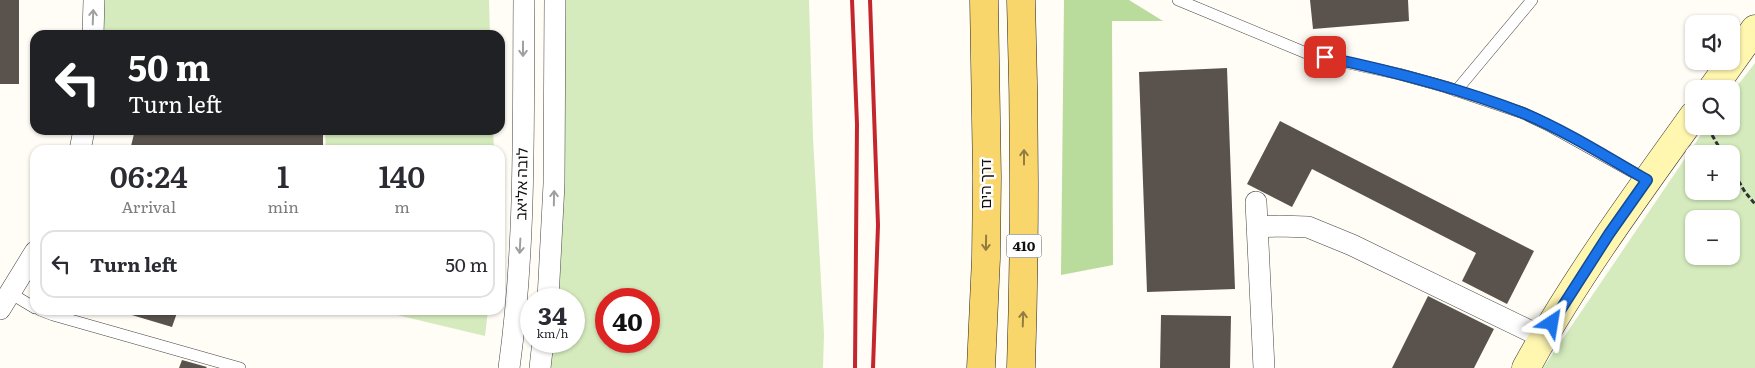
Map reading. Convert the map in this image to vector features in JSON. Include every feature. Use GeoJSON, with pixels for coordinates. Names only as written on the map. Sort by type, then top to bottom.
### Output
{"type":"FeatureCollection","features":[{"type":"Feature","properties":{"kind":"main road"},"geometry":{"type":"LineString","coordinates":[[966,0],[987,177]]}},
{"type":"Feature","properties":{"kind":"main road","name":"דרך הים"},"geometry":{"type":"LineString","coordinates":[[981,368],[986,258],[987,177],[984,0]]}},
{"type":"Feature","properties":{"kind":"main road","name":"410"},"geometry":{"type":"LineString","coordinates":[[1021,368],[1024,293],[1022,0]]}},
{"type":"Feature","properties":{"kind":"main road"},"geometry":{"type":"LineString","coordinates":[[1024,124],[1032,0]]}},
{"type":"Feature","properties":{"kind":"street"},"geometry":{"type":"LineString","coordinates":[[93,30],[94,0]]}},
{"type":"Feature","properties":{"kind":"street","name":"לובה אליאב"},"geometry":{"type":"LineString","coordinates":[[509,368],[522,223],[524,0]]}},
{"type":"Feature","properties":{"kind":"street","name":"לובה אליאב"},"geometry":{"type":"LineString","coordinates":[[549,288],[554,184],[555,0]]}},
{"type":"Feature","properties":{"kind":"street"},"geometry":{"type":"LineString","coordinates":[[1718,80],[1755,29]]}},
{"type":"Feature","properties":{"kind":"street"},"geometry":{"type":"LineString","coordinates":[[1526,368],[1542,337],[1609,234],[1647,180],[1691,135]]}},
{"type":"Feature","properties":{"kind":"street"},"geometry":{"type":"LineString","coordinates":[[1256,202],[1264,368]]}},
{"type":"Feature","properties":{"kind":"street"},"geometry":{"type":"LineString","coordinates":[[1258,227],[1308,228],[1352,245],[1542,337]]}},
{"type":"Feature","properties":{"kind":"street"},"geometry":{"type":"LineString","coordinates":[[5,301],[30,260]]}},
{"type":"Feature","properties":{"kind":"street"},"geometry":{"type":"LineString","coordinates":[[540,368],[542,353]]}},
{"type":"Feature","properties":{"kind":"lane"},"geometry":{"type":"LineString","coordinates":[[1178,0],[1311,55],[1400,74],[1456,90],[1523,113],[1647,180]]}},
{"type":"Feature","properties":{"kind":"lane"},"geometry":{"type":"LineString","coordinates":[[1456,90],[1532,0]]}},
{"type":"Feature","properties":{"kind":"lane"},"geometry":{"type":"LineString","coordinates":[[5,301],[30,307]]}},
{"type":"Feature","properties":{"kind":"lane"},"geometry":{"type":"LineString","coordinates":[[53,315],[240,368]]}},
{"type":"Feature","properties":{"kind":"path"},"geometry":{"type":"LineString","coordinates":[[1740,183],[1755,204]]}},
{"type":"Feature","properties":{"kind":"green space"},"geometry":{"type":"Polygon","coordinates":[[[99,0],[489,0],[490,30],[98,30],[99,0]]]}},
{"type":"Feature","properties":{"kind":"green space"},"geometry":{"type":"Polygon","coordinates":[[[563,0],[809,0],[813,138],[824,334],[823,368],[549,368],[551,353],[585,353],[585,288],[554,288],[563,0]]]}},
{"type":"Feature","properties":{"kind":"green space"},"geometry":{"type":"Polygon","coordinates":[[[1064,0],[1129,0],[1163,21],[1112,21],[1113,265],[1061,275],[1064,0]]]}},
{"type":"Feature","properties":{"kind":"green space"},"geometry":{"type":"Polygon","coordinates":[[[1755,63],[1755,368],[1543,368],[1685,158],[1685,200],[1740,200],[1740,145],[1694,145],[1701,135],[1740,135],[1740,82],[1755,63]]]}},
{"type":"Feature","properties":{"kind":"green space"},"geometry":{"type":"Polygon","coordinates":[[[325,135],[493,135],[494,145],[326,145],[325,135]]]}},
{"type":"Feature","properties":{"kind":"green space"},"geometry":{"type":"Polygon","coordinates":[[[397,315],[487,315],[485,336],[397,315]]]}},
{"type":"Feature","properties":{"kind":"building"},"geometry":{"type":"Polygon","coordinates":[[[0,0],[19,0],[19,84],[0,84],[0,0]]]}},
{"type":"Feature","properties":{"kind":"building"},"geometry":{"type":"Polygon","coordinates":[[[1310,0],[1408,0],[1409,21],[1313,29],[1310,0]]]}},
{"type":"Feature","properties":{"kind":"building"},"geometry":{"type":"Polygon","coordinates":[[[1227,68],[1235,289],[1147,292],[1139,72],[1227,68]]]}},
{"type":"Feature","properties":{"kind":"building"},"geometry":{"type":"Polygon","coordinates":[[[1280,121],[1534,251],[1507,304],[1462,281],[1476,253],[1312,169],[1292,207],[1247,184],[1280,121]]]}},
{"type":"Feature","properties":{"kind":"building"},"geometry":{"type":"Polygon","coordinates":[[[134,135],[323,135],[323,145],[131,145],[134,135]]]}},
{"type":"Feature","properties":{"kind":"building"},"geometry":{"type":"Polygon","coordinates":[[[1428,296],[1494,329],[1474,368],[1392,368],[1428,296]]]}},
{"type":"Feature","properties":{"kind":"building"},"geometry":{"type":"Polygon","coordinates":[[[132,315],[176,315],[172,327],[132,315]]]}},
{"type":"Feature","properties":{"kind":"building"},"geometry":{"type":"Polygon","coordinates":[[[1161,315],[1231,316],[1230,368],[1160,368],[1161,315]]]}},
{"type":"Feature","properties":{"kind":"building"},"geometry":{"type":"Polygon","coordinates":[[[182,360],[207,367],[179,368],[182,360]]]}},
{"type":"Feature","properties":{"kind":"railway"},"geometry":{"type":"LineString","coordinates":[[852,0],[857,124],[855,368]]}},
{"type":"Feature","properties":{"kind":"railway"},"geometry":{"type":"LineString","coordinates":[[870,0],[878,225],[873,368]]}},
{"type":"Feature","properties":{"kind":"route"},"geometry":{"type":"LineString","coordinates":[[1325,57],[1400,74],[1446,87],[1523,113],[1647,180],[1609,234],[1552,323]]}}]}
